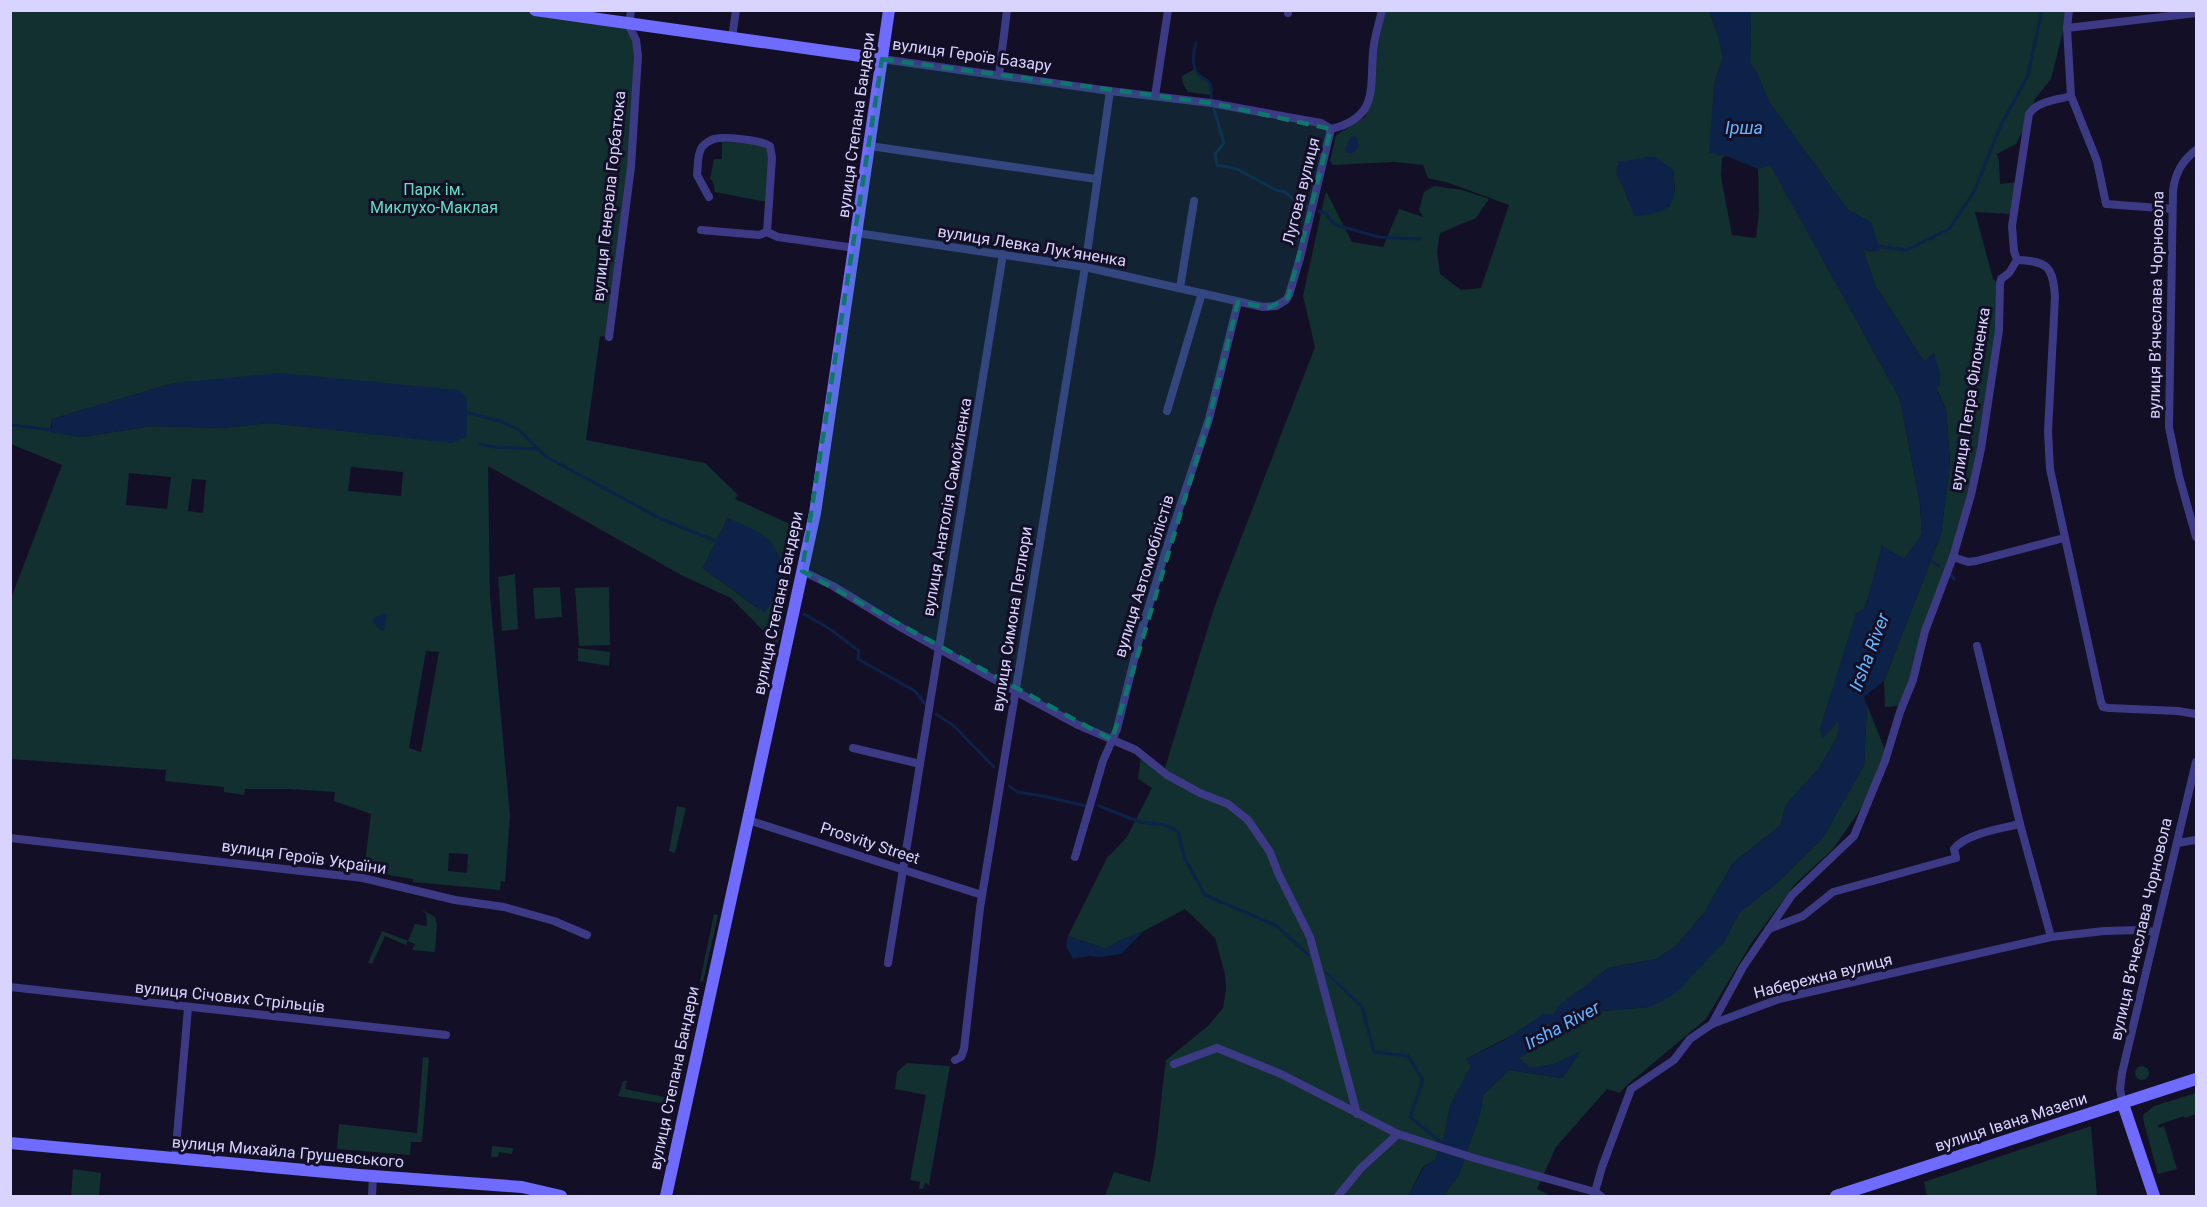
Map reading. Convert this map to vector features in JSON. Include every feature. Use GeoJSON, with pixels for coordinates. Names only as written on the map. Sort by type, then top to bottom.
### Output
{"type":"FeatureCollection","features":[{"type":"Feature","properties":{"kind":"street","name":"вулиця Героїв Базару"},"geometry":{"type":"LineString","coordinates":[[535,10],[1210,103],[1299,118],[1321,123],[1332,129]]}},
{"type":"Feature","properties":{"kind":"street"},"geometry":{"type":"LineString","coordinates":[[629,24],[631,10]]}},
{"type":"Feature","properties":{"kind":"street"},"geometry":{"type":"LineString","coordinates":[[732,38],[736,10]]}},
{"type":"Feature","properties":{"kind":"street","name":"вулиця Степана Бандери"},"geometry":{"type":"LineString","coordinates":[[666,1197],[818,491],[889,10]]}},
{"type":"Feature","properties":{"kind":"street"},"geometry":{"type":"LineString","coordinates":[[999,75],[1007,10]]}},
{"type":"Feature","properties":{"kind":"street"},"geometry":{"type":"LineString","coordinates":[[1155,96],[1168,10]]}},
{"type":"Feature","properties":{"kind":"street","name":"Лугова вулиця"},"geometry":{"type":"LineString","coordinates":[[1300,258],[1332,129],[1356,120],[1366,108],[1372,77],[1373,50],[1382,10]]}},
{"type":"Feature","properties":{"kind":"street"},"geometry":{"type":"LineString","coordinates":[[2069,10],[2067,27],[2071,96],[2097,160],[2106,204],[2172,209]]}},
{"type":"Feature","properties":{"kind":"street"},"geometry":{"type":"LineString","coordinates":[[2067,27],[2196,13]]}},
{"type":"Feature","properties":{"kind":"street","name":"вулиця Генерала Горбатюка"},"geometry":{"type":"LineString","coordinates":[[609,338],[631,167],[638,56],[636,40],[629,24]]}},
{"type":"Feature","properties":{"kind":"street","name":"вулиця Симона Петлюри"},"geometry":{"type":"LineString","coordinates":[[955,1060],[961,1057],[964,1048],[982,895],[1084,267],[1110,91]]}},
{"type":"Feature","properties":{"kind":"street"},"geometry":{"type":"LineString","coordinates":[[2071,96],[2039,105],[2029,114],[2012,226],[2014,251],[2018,260],[2045,264],[2054,285],[2048,450],[2050,469],[2103,707],[2196,714]]}},
{"type":"Feature","properties":{"kind":"street"},"geometry":{"type":"LineString","coordinates":[[709,196],[697,175],[702,147],[713,139],[758,141],[768,144],[772,158],[767,232]]}},
{"type":"Feature","properties":{"kind":"street"},"geometry":{"type":"LineString","coordinates":[[870,146],[1096,179]]}},
{"type":"Feature","properties":{"kind":"street","name":"вулиця Вʼячеслава Чорновола"},"geometry":{"type":"LineString","coordinates":[[2196,150],[2186,159],[2175,175],[2172,209],[2169,427],[2176,465],[2196,537]]}},
{"type":"Feature","properties":{"kind":"street"},"geometry":{"type":"LineString","coordinates":[[1180,288],[1194,201]]}},
{"type":"Feature","properties":{"kind":"street"},"geometry":{"type":"LineString","coordinates":[[701,230],[759,235],[767,232],[778,237],[855,248]]}},
{"type":"Feature","properties":{"kind":"street","name":"вулиця Левка Лук'яненка"},"geometry":{"type":"LineString","coordinates":[[857,233],[1084,267],[1268,308],[1282,303],[1289,295],[1300,258]]}},
{"type":"Feature","properties":{"kind":"street","name":"вулиця Анатолія Самойленка"},"geometry":{"type":"LineString","coordinates":[[888,963],[1003,254]]}},
{"type":"Feature","properties":{"kind":"street","name":"вулиця Петра Філоненка"},"geometry":{"type":"LineString","coordinates":[[1953,557],[1971,495],[1981,449],[1999,330],[2001,279],[2009,273],[2018,260]]}},
{"type":"Feature","properties":{"kind":"street"},"geometry":{"type":"LineString","coordinates":[[1167,411],[1202,293]]}},
{"type":"Feature","properties":{"kind":"street","name":"вулиця Автомобілістів"},"geometry":{"type":"LineString","coordinates":[[1075,857],[1103,761],[1117,729],[1141,632],[1209,418],[1238,302]]}},
{"type":"Feature","properties":{"kind":"street"},"geometry":{"type":"LineString","coordinates":[[1953,557],[1968,562],[1976,561],[2064,538]]}},
{"type":"Feature","properties":{"kind":"street","name":"Набережна вулиця"},"geometry":{"type":"LineString","coordinates":[[1712,1024],[1743,967],[1792,896],[1854,836],[1885,761],[1900,712],[1913,680],[1924,631],[1953,557]]}},
{"type":"Feature","properties":{"kind":"street"},"geometry":{"type":"LineString","coordinates":[[802,571],[833,586],[902,628],[1076,724],[1143,755],[1183,785],[1233,807],[1248,820],[1259,834],[1310,937],[1358,1114]]}},
{"type":"Feature","properties":{"kind":"street"},"geometry":{"type":"LineString","coordinates":[[1977,646],[2020,824],[2051,937]]}},
{"type":"Feature","properties":{"kind":"street"},"geometry":{"type":"LineString","coordinates":[[853,748],[920,764]]}},
{"type":"Feature","properties":{"kind":"street","name":"вулиця Вʼячеслава Чорновола"},"geometry":{"type":"LineString","coordinates":[[2123,1104],[2120,1085],[2196,762]]}},
{"type":"Feature","properties":{"kind":"street","name":"Prosvity Street"},"geometry":{"type":"LineString","coordinates":[[748,820],[982,895]]}},
{"type":"Feature","properties":{"kind":"street"},"geometry":{"type":"LineString","coordinates":[[1769,929],[1803,916],[1833,892],[1956,858],[1954,849],[1958,843],[1981,834],[2020,824]]}},
{"type":"Feature","properties":{"kind":"street","name":"вулиця Героїв України"},"geometry":{"type":"LineString","coordinates":[[10,838],[363,878],[455,900],[504,907],[554,921],[587,935]]}},
{"type":"Feature","properties":{"kind":"street"},"geometry":{"type":"LineString","coordinates":[[2177,843],[2196,840]]}},
{"type":"Feature","properties":{"kind":"street","name":"Набережна вулиця"},"geometry":{"type":"LineString","coordinates":[[1712,1024],[1779,999],[2051,937],[2114,931],[2155,932]]}},
{"type":"Feature","properties":{"kind":"street","name":"вулиця Січових Стрільців"},"geometry":{"type":"LineString","coordinates":[[10,987],[446,1035]]}},
{"type":"Feature","properties":{"kind":"street"},"geometry":{"type":"LineString","coordinates":[[175,1159],[188,1008]]}},
{"type":"Feature","properties":{"kind":"street"},"geometry":{"type":"LineString","coordinates":[[1174,1064],[1217,1048],[1281,1074],[1398,1134],[1598,1194],[1602,1167],[1631,1089],[1674,1059],[1690,1039],[1712,1024]]}},
{"type":"Feature","properties":{"kind":"street","name":"вулиця Івана Мазепи"},"geometry":{"type":"LineString","coordinates":[[1836,1197],[2196,1079]]}},
{"type":"Feature","properties":{"kind":"street"},"geometry":{"type":"LineString","coordinates":[[2123,1104],[2154,1197]]}},
{"type":"Feature","properties":{"kind":"street"},"geometry":{"type":"LineString","coordinates":[[1338,1197],[1362,1168],[1398,1134]]}},
{"type":"Feature","properties":{"kind":"street","name":"вулиця Михайла Грушевського"},"geometry":{"type":"LineString","coordinates":[[10,1143],[175,1159],[522,1187],[561,1197]]}},
{"type":"Feature","properties":{"kind":"street"},"geometry":{"type":"LineString","coordinates":[[372,1197],[373,1176]]}},
{"type":"Feature","properties":{"kind":"highlighted area"},"geometry":{"type":"Polygon","coordinates":[[[882,59],[1211,103],[1331,129],[1288,298],[1268,308],[1238,302],[1209,419],[1112,740],[802,571],[882,59]]]}},
{"type":"Feature","properties":{"kind":"green space","name":"Парк ім. Миклухо-Маклая"},"geometry":{"type":"Polygon","coordinates":[[[535,10],[629,24],[636,40],[631,167],[609,337],[600,336],[586,440],[705,463],[738,495],[735,499],[801,527],[778,643],[773,641],[731,598],[683,576],[488,466],[490,596],[510,816],[505,882],[501,881],[500,890],[413,882],[413,879],[364,871],[371,814],[334,801],[335,792],[245,789],[244,795],[224,792],[224,787],[165,781],[166,770],[11,759],[10,601],[62,465],[11,444],[11,11],[535,10]],[[174,383],[52,419],[50,431],[81,437],[152,426],[222,428],[269,423],[452,442],[467,436],[467,398],[174,383]],[[351,467],[348,491],[401,496],[403,472],[351,467]],[[129,473],[126,505],[167,509],[171,477],[129,473]],[[192,479],[188,511],[203,513],[206,480],[192,479]],[[728,518],[703,568],[756,607],[778,599],[780,559],[769,540],[728,518]],[[426,651],[409,748],[421,752],[439,652],[426,651]],[[449,853],[448,871],[467,873],[468,854],[449,853]]]}},
{"type":"Feature","properties":{"kind":"green space"},"geometry":{"type":"Polygon","coordinates":[[[1385,11],[1709,11],[1723,57],[1714,84],[1726,156],[1722,158],[1721,177],[1732,235],[1756,238],[1759,212],[1758,169],[1770,164],[1900,399],[1920,504],[1922,534],[1904,559],[1882,546],[1870,593],[1820,728],[1840,720],[1837,738],[1819,768],[1785,806],[1781,825],[1733,863],[1704,913],[1675,947],[1656,959],[1608,968],[1554,1014],[1466,1059],[1471,1066],[1450,1106],[1444,1137],[1435,1160],[1423,1167],[1408,1196],[1105,1196],[1114,1172],[1150,1182],[1166,1060],[1208,1026],[1223,1008],[1226,990],[1225,974],[1215,938],[1185,909],[1106,949],[1068,936],[1107,858],[1127,837],[1152,788],[1138,779],[1141,755],[1165,768],[1214,608],[1315,347],[1303,296],[1326,191],[1352,242],[1383,247],[1399,209],[1423,217],[1419,210],[1424,192],[1434,186],[1462,190],[1489,199],[1476,218],[1440,233],[1437,251],[1440,274],[1461,290],[1481,288],[1509,205],[1449,183],[1428,178],[1423,165],[1394,162],[1333,165],[1330,161],[1336,135],[1365,117],[1375,75],[1376,53],[1385,11]],[[1673,170],[1625,191],[1628,201],[1669,207],[1675,190],[1673,170]]]}},
{"type":"Feature","properties":{"kind":"green space"},"geometry":{"type":"Polygon","coordinates":[[[1751,11],[2068,11],[2051,79],[2035,99],[2016,144],[1997,154],[2000,184],[2017,182],[2011,214],[1975,212],[1993,279],[2002,287],[1974,469],[1950,555],[1901,706],[1885,707],[1884,681],[1941,534],[1950,464],[1946,409],[1936,387],[1934,353],[1924,362],[1875,285],[1863,250],[1879,251],[1871,223],[1848,210],[1769,102],[1750,63],[1751,11]]]}},
{"type":"Feature","properties":{"kind":"green space"},"geometry":{"type":"Polygon","coordinates":[[[1195,69],[1210,86],[1211,95],[1188,92],[1183,84],[1182,76],[1195,69]]]}},
{"type":"Feature","properties":{"kind":"green space"},"geometry":{"type":"Polygon","coordinates":[[[722,142],[756,144],[767,149],[770,154],[767,202],[715,192],[710,178],[714,159],[722,159],[722,142]]]}},
{"type":"Feature","properties":{"kind":"green space"},"geometry":{"type":"Polygon","coordinates":[[[515,574],[518,629],[502,631],[498,577],[515,574]]]}},
{"type":"Feature","properties":{"kind":"green space"},"geometry":{"type":"Polygon","coordinates":[[[560,587],[562,617],[535,619],[533,588],[560,587]]]}},
{"type":"Feature","properties":{"kind":"green space"},"geometry":{"type":"Polygon","coordinates":[[[609,587],[610,645],[579,646],[575,588],[609,587]]]}},
{"type":"Feature","properties":{"kind":"green space"},"geometry":{"type":"Polygon","coordinates":[[[578,648],[610,652],[609,666],[578,661],[578,648]]]}},
{"type":"Feature","properties":{"kind":"green space"},"geometry":{"type":"Polygon","coordinates":[[[1867,705],[1885,750],[1866,801],[1833,849],[1795,884],[1752,942],[1706,1019],[1620,1093],[1607,1089],[1556,1147],[1537,1189],[1551,1196],[1443,1196],[1459,1174],[1480,1114],[1483,1095],[1509,1070],[1562,1078],[1580,1052],[1554,1064],[1530,1068],[1519,1058],[1569,1026],[1603,1011],[1649,1007],[1723,943],[1740,912],[1779,881],[1822,839],[1864,765],[1867,705]]]}},
{"type":"Feature","properties":{"kind":"green space"},"geometry":{"type":"Polygon","coordinates":[[[677,806],[686,808],[675,853],[669,851],[677,806]]]}},
{"type":"Feature","properties":{"kind":"green space"},"geometry":{"type":"Polygon","coordinates":[[[422,910],[435,917],[437,925],[435,952],[412,950],[415,944],[408,941],[415,924],[427,926],[426,914],[422,910]]]}},
{"type":"Feature","properties":{"kind":"green space"},"geometry":{"type":"Polygon","coordinates":[[[714,914],[718,915],[703,982],[700,981],[714,914]]]}},
{"type":"Feature","properties":{"kind":"green space"},"geometry":{"type":"Polygon","coordinates":[[[382,931],[408,941],[406,945],[385,936],[372,964],[368,963],[382,931]]]}},
{"type":"Feature","properties":{"kind":"green space"},"geometry":{"type":"Polygon","coordinates":[[[423,1057],[429,1058],[422,1142],[411,1142],[410,1155],[337,1149],[339,1124],[417,1133],[423,1057]]]}},
{"type":"Feature","properties":{"kind":"green space"},"geometry":{"type":"Polygon","coordinates":[[[907,1063],[950,1066],[929,1185],[925,1183],[923,1189],[919,1189],[920,1182],[910,1180],[926,1095],[895,1089],[897,1072],[907,1063]]]}},
{"type":"Feature","properties":{"kind":"green space"},"geometry":{"type":"Polygon","coordinates":[[[2139,1066],[2145,1066],[2149,1073],[2145,1080],[2139,1080],[2135,1076],[2135,1070],[2139,1066]]]}},
{"type":"Feature","properties":{"kind":"green space"},"geometry":{"type":"Polygon","coordinates":[[[623,1081],[627,1081],[625,1089],[674,1099],[673,1105],[618,1096],[623,1081]]]}},
{"type":"Feature","properties":{"kind":"green space"},"geometry":{"type":"Polygon","coordinates":[[[2196,1093],[2196,1114],[2158,1125],[2159,1128],[2164,1126],[2177,1169],[2158,1174],[2143,1115],[2154,1106],[2196,1093]]]}},
{"type":"Feature","properties":{"kind":"green space"},"geometry":{"type":"Polygon","coordinates":[[[2091,1126],[2097,1196],[1927,1196],[1924,1182],[2091,1126]]]}},
{"type":"Feature","properties":{"kind":"green space"},"geometry":{"type":"Polygon","coordinates":[[[492,1146],[513,1148],[512,1154],[499,1152],[498,1157],[491,1157],[492,1146]]]}},
{"type":"Feature","properties":{"kind":"green space"},"geometry":{"type":"Polygon","coordinates":[[[73,1169],[101,1173],[99,1196],[71,1196],[73,1169]]]}},
{"type":"Feature","properties":{"kind":"water","name":"Ірша"},"geometry":{"type":"Polygon","coordinates":[[[1709,11],[1751,11],[1750,63],[1758,74],[1769,102],[1848,210],[1871,222],[1880,251],[1863,250],[1875,285],[1924,362],[1934,353],[1940,374],[1940,386],[1936,388],[1946,409],[1950,464],[1941,534],[1884,681],[1864,697],[1867,705],[1864,765],[1822,839],[1779,881],[1740,912],[1723,943],[1679,990],[1668,998],[1649,1007],[1603,1011],[1569,1026],[1519,1058],[1530,1068],[1554,1064],[1581,1051],[1562,1078],[1509,1070],[1483,1095],[1480,1114],[1459,1174],[1443,1196],[1408,1196],[1424,1167],[1435,1160],[1444,1137],[1450,1106],[1471,1066],[1466,1059],[1503,1041],[1543,1014],[1554,1014],[1558,1006],[1608,968],[1656,959],[1675,947],[1704,913],[1733,863],[1781,825],[1785,806],[1819,768],[1837,738],[1839,721],[1822,739],[1820,728],[1856,613],[1865,608],[1882,546],[1904,559],[1922,534],[1920,504],[1900,399],[1770,165],[1758,169],[1726,156],[1709,153],[1714,84],[1723,57],[1709,11]]]}},
{"type":"Feature","properties":{"kind":"water"},"geometry":{"type":"Polygon","coordinates":[[[1355,136],[1359,147],[1353,153],[1346,153],[1345,148],[1350,138],[1355,136]]]}},
{"type":"Feature","properties":{"kind":"water"},"geometry":{"type":"Polygon","coordinates":[[[1654,156],[1673,170],[1672,200],[1669,206],[1656,213],[1634,216],[1616,174],[1618,162],[1654,156]]]}},
{"type":"Feature","properties":{"kind":"water"},"geometry":{"type":"Polygon","coordinates":[[[281,373],[459,390],[467,398],[467,436],[452,443],[269,423],[222,428],[152,426],[81,437],[52,433],[52,419],[174,383],[281,373]]]}},
{"type":"Feature","properties":{"kind":"water"},"geometry":{"type":"Polygon","coordinates":[[[728,518],[767,538],[778,554],[782,569],[780,591],[778,599],[773,600],[765,613],[703,568],[728,518]]]}},
{"type":"Feature","properties":{"kind":"water"},"geometry":{"type":"Polygon","coordinates":[[[385,613],[387,615],[384,630],[381,631],[373,622],[374,618],[385,613]]]}},
{"type":"Feature","properties":{"kind":"water"},"geometry":{"type":"Polygon","coordinates":[[[1144,931],[1121,954],[1073,959],[1066,946],[1068,936],[1106,949],[1144,931]]]}},
{"type":"Feature","properties":{"kind":"waterway"},"geometry":{"type":"LineString","coordinates":[[1875,246],[1907,250],[1949,229],[1974,192],[2000,127],[2028,75],[2042,10]]}},
{"type":"Feature","properties":{"kind":"waterway"},"geometry":{"type":"LineString","coordinates":[[1196,43],[1194,55],[1196,72],[1209,82],[1211,98]]}},
{"type":"Feature","properties":{"kind":"waterway"},"geometry":{"type":"LineString","coordinates":[[1214,109],[1224,143],[1215,154],[1217,165],[1237,169],[1276,190],[1285,192],[1301,205],[1308,207]]}},
{"type":"Feature","properties":{"kind":"waterway"},"geometry":{"type":"LineString","coordinates":[[1319,211],[1327,214],[1336,225],[1379,237],[1420,239]]}},
{"type":"Feature","properties":{"kind":"waterway"},"geometry":{"type":"LineString","coordinates":[[465,412],[503,422],[519,430],[545,456],[659,518],[718,542]]}},
{"type":"Feature","properties":{"kind":"waterway"},"geometry":{"type":"LineString","coordinates":[[10,425],[53,430]]}},
{"type":"Feature","properties":{"kind":"waterway"},"geometry":{"type":"LineString","coordinates":[[479,444],[537,449]]}},
{"type":"Feature","properties":{"kind":"waterway"},"geometry":{"type":"LineString","coordinates":[[1928,559],[1939,566]]}},
{"type":"Feature","properties":{"kind":"waterway"},"geometry":{"type":"LineString","coordinates":[[1951,575],[1954,579]]}},
{"type":"Feature","properties":{"kind":"waterway"},"geometry":{"type":"LineString","coordinates":[[804,614],[830,629],[859,651],[858,659],[915,691],[925,704]]}},
{"type":"Feature","properties":{"kind":"waterway"},"geometry":{"type":"LineString","coordinates":[[936,714],[954,726],[994,767]]}},
{"type":"Feature","properties":{"kind":"waterway"},"geometry":{"type":"LineString","coordinates":[[1009,786],[1018,792],[1086,806]]}},
{"type":"Feature","properties":{"kind":"waterway"},"geometry":{"type":"LineString","coordinates":[[1099,806],[1140,822],[1165,825],[1178,831],[1184,857],[1205,895],[1277,926],[1308,955]]}},
{"type":"Feature","properties":{"kind":"waterway"},"geometry":{"type":"LineString","coordinates":[[1327,973],[1362,1007],[1374,1052],[1408,1056],[1423,1080],[1410,1117],[1443,1144]]}},
{"type":"Feature","properties":{"kind":"water label","name":"Irsha River"},"geometry":{"type":"Point","coordinates":[1869,652]}},
{"type":"Feature","properties":{"kind":"water label","name":"Irsha River"},"geometry":{"type":"Point","coordinates":[1562,1025]}}]}
